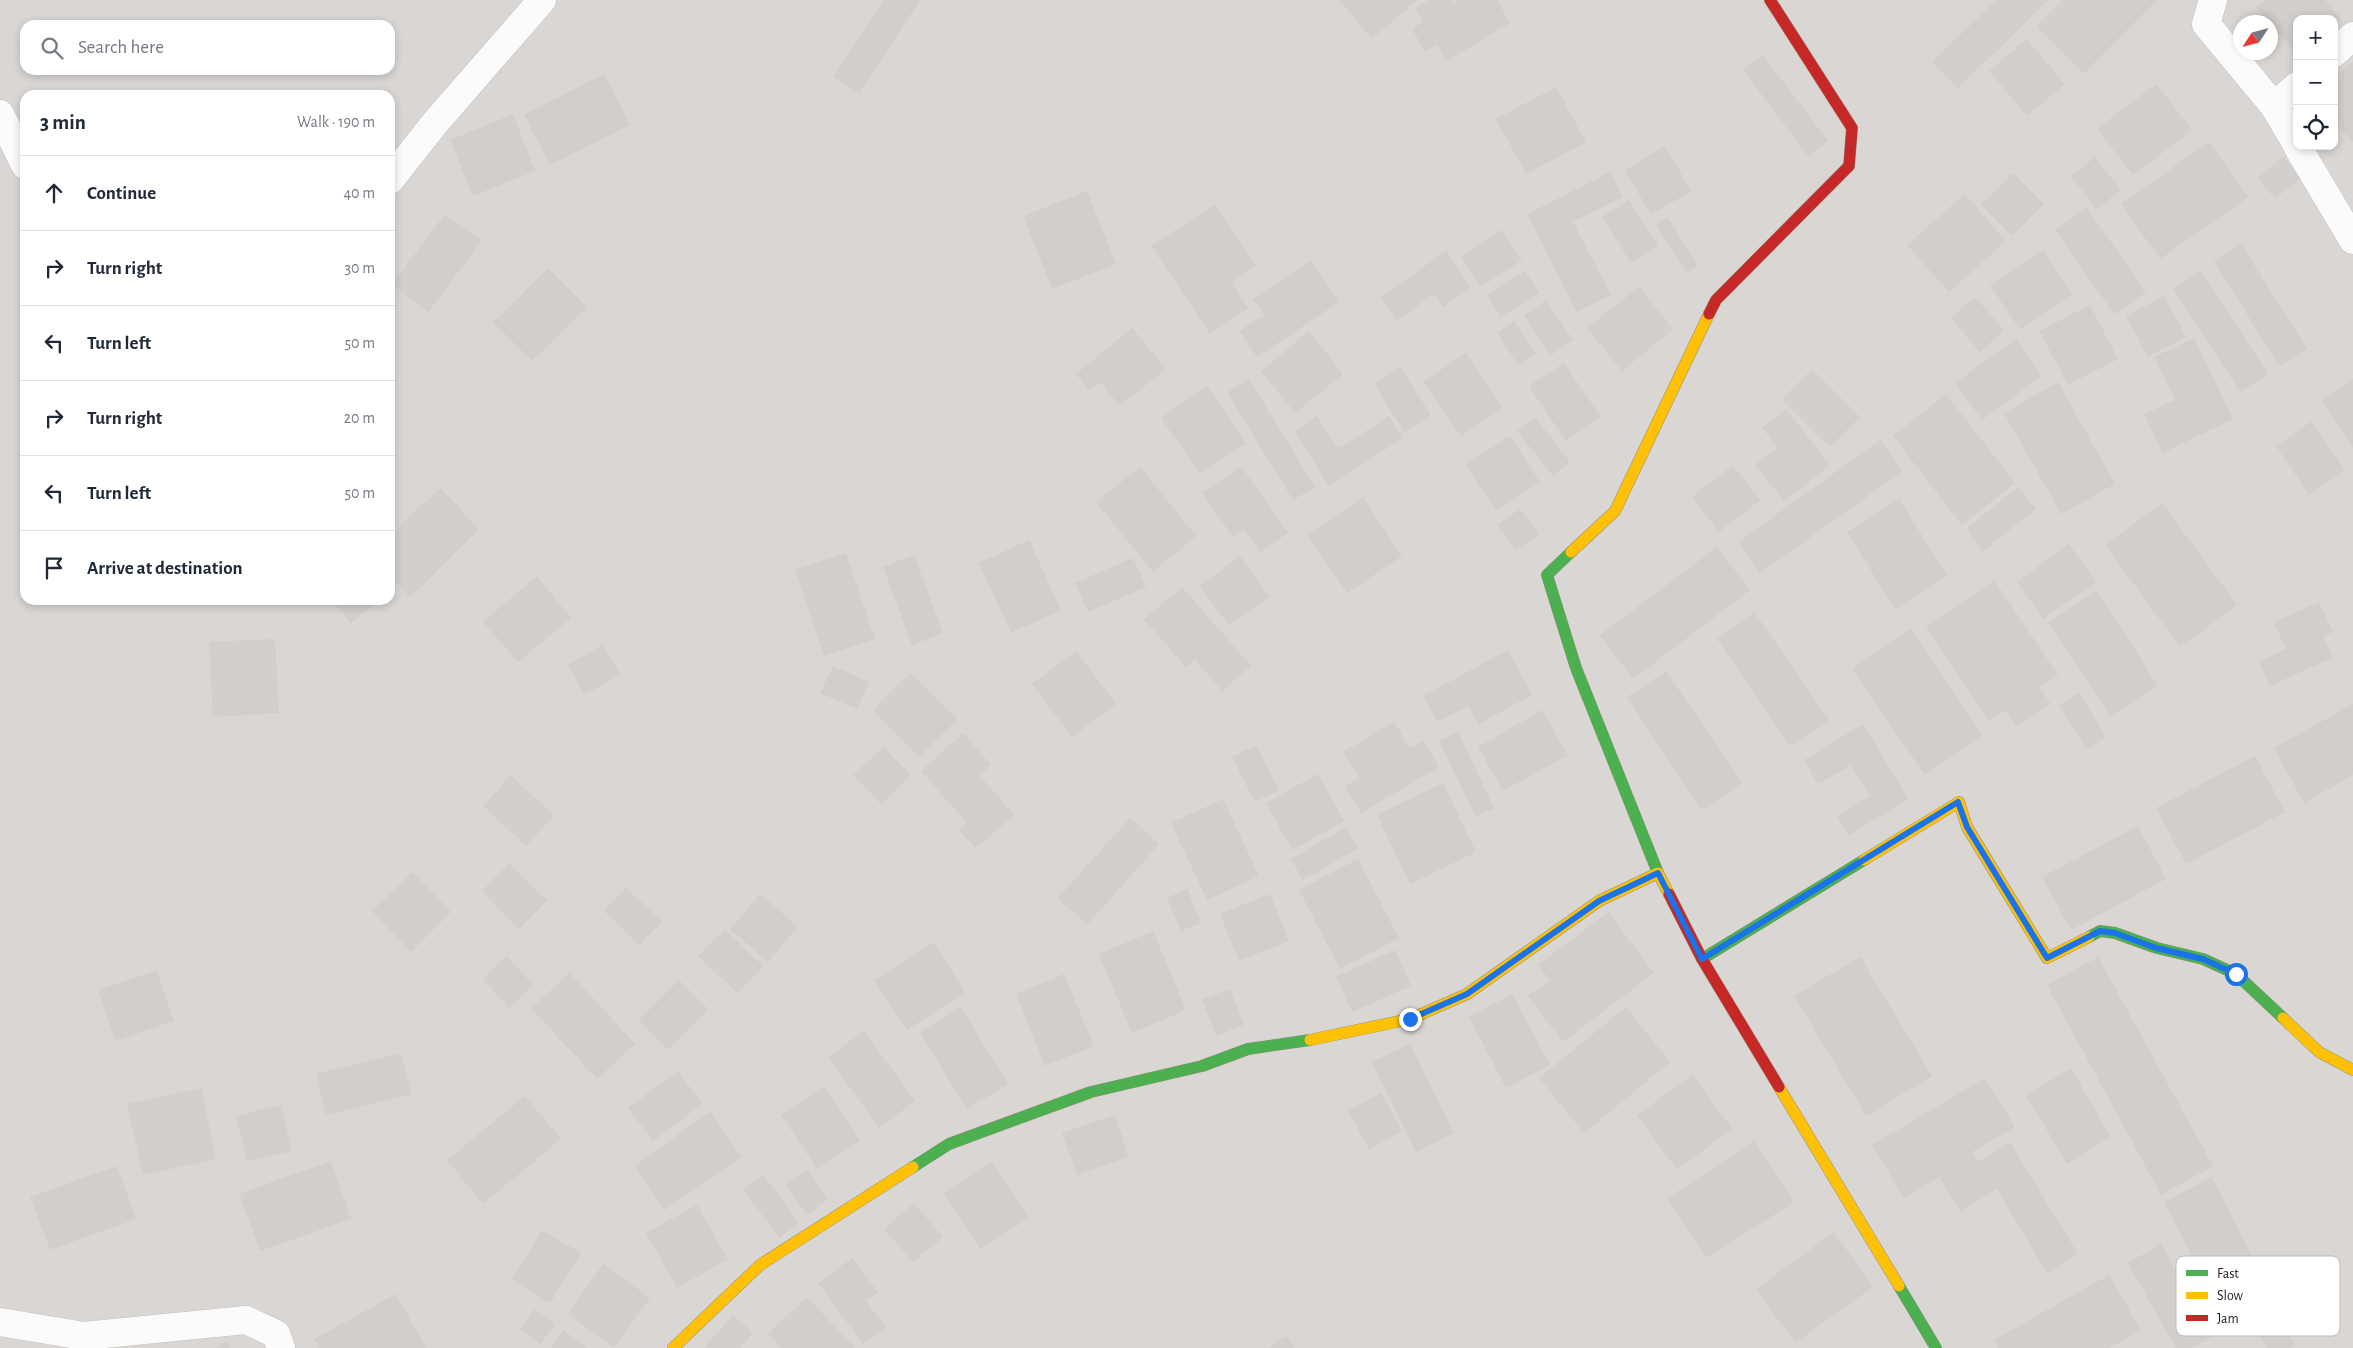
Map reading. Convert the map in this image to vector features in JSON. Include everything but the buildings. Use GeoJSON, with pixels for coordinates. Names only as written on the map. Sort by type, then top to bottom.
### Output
{"type":"FeatureCollection","features":[{"type":"Feature","properties":{"kind":"street"},"geometry":{"type":"LineString","coordinates":[[395,174],[435,123],[542,0]]}},
{"type":"Feature","properties":{"kind":"street"},"geometry":{"type":"LineString","coordinates":[[1770,0],[1852,128],[1849,166],[1716,300],[1615,511],[1547,575],[1576,668],[1658,873],[1702,959],[1936,1348]]}},
{"type":"Feature","properties":{"kind":"street"},"geometry":{"type":"LineString","coordinates":[[2213,0],[2206,24],[2274,106],[2293,139]]}},
{"type":"Feature","properties":{"kind":"street"},"geometry":{"type":"LineString","coordinates":[[2338,49],[2353,36]]}},
{"type":"Feature","properties":{"kind":"street"},"geometry":{"type":"LineString","coordinates":[[2274,106],[2293,89]]}},
{"type":"Feature","properties":{"kind":"street"},"geometry":{"type":"LineString","coordinates":[[0,114],[20,155]]}},
{"type":"Feature","properties":{"kind":"street"},"geometry":{"type":"LineString","coordinates":[[2299,150],[2353,240]]}},
{"type":"Feature","properties":{"kind":"street"},"geometry":{"type":"LineString","coordinates":[[1702,959],[1958,802],[1967,827],[2047,958],[2100,931],[2115,933],[2156,948],[2203,959],[2236,974],[2319,1052],[2353,1070]]}},
{"type":"Feature","properties":{"kind":"street"},"geometry":{"type":"LineString","coordinates":[[673,1348],[760,1265],[949,1144],[1091,1092],[1202,1066],[1248,1049],[1306,1041],[1410,1019],[1467,994],[1599,901],[1658,873]]}},
{"type":"Feature","properties":{"kind":"street"},"geometry":{"type":"LineString","coordinates":[[0,1322],[84,1336],[246,1320],[276,1334],[281,1348]]}},
{"type":"Feature","properties":{"kind":"shaded area"},"geometry":{"type":"Polygon","coordinates":[[[0,0],[2353,0],[2353,1348],[0,1348],[0,0]]]}},
{"type":"Feature","properties":{"kind":"traffic: fast"},"geometry":{"type":"LineString","coordinates":[[1571,552],[1547,575],[1576,668],[1658,873]]}},
{"type":"Feature","properties":{"kind":"traffic: fast"},"geometry":{"type":"LineString","coordinates":[[1702,959],[1864,860]]}},
{"type":"Feature","properties":{"kind":"traffic: fast"},"geometry":{"type":"LineString","coordinates":[[2089,937],[2100,931],[2115,933],[2157,948],[2203,959],[2236,974],[2283,1018]]}},
{"type":"Feature","properties":{"kind":"traffic: fast"},"geometry":{"type":"LineString","coordinates":[[913,1167],[949,1144],[1091,1092],[1202,1066],[1248,1049],[1310,1040]]}},
{"type":"Feature","properties":{"kind":"traffic: fast"},"geometry":{"type":"LineString","coordinates":[[1899,1286],[1936,1348]]}},
{"type":"Feature","properties":{"kind":"traffic: slow"},"geometry":{"type":"LineString","coordinates":[[1571,552],[1615,511],[1709,314]]}},
{"type":"Feature","properties":{"kind":"traffic: slow"},"geometry":{"type":"LineString","coordinates":[[1864,860],[1959,802],[1967,827],[2047,958],[2089,937]]}},
{"type":"Feature","properties":{"kind":"traffic: slow"},"geometry":{"type":"LineString","coordinates":[[1310,1040],[1410,1019],[1467,994],[1599,901],[1658,873],[1669,894]]}},
{"type":"Feature","properties":{"kind":"traffic: slow"},"geometry":{"type":"LineString","coordinates":[[2283,1018],[2319,1052],[2353,1070]]}},
{"type":"Feature","properties":{"kind":"traffic: slow"},"geometry":{"type":"LineString","coordinates":[[1779,1087],[1899,1286]]}},
{"type":"Feature","properties":{"kind":"traffic: slow"},"geometry":{"type":"LineString","coordinates":[[673,1348],[760,1265],[913,1167]]}},
{"type":"Feature","properties":{"kind":"traffic: jam"},"geometry":{"type":"LineString","coordinates":[[1709,314],[1716,300],[1849,166],[1852,128],[1770,0]]}},
{"type":"Feature","properties":{"kind":"traffic: jam"},"geometry":{"type":"LineString","coordinates":[[1669,894],[1702,959],[1779,1087]]}},
{"type":"Feature","properties":{"kind":"route"},"geometry":{"type":"LineString","coordinates":[[1410,1019],[1467,994],[1599,901],[1658,873],[1702,959],[1958,802],[1967,827],[2047,958],[2100,931],[2115,933],[2156,948],[2203,959],[2236,974]]}}]}
